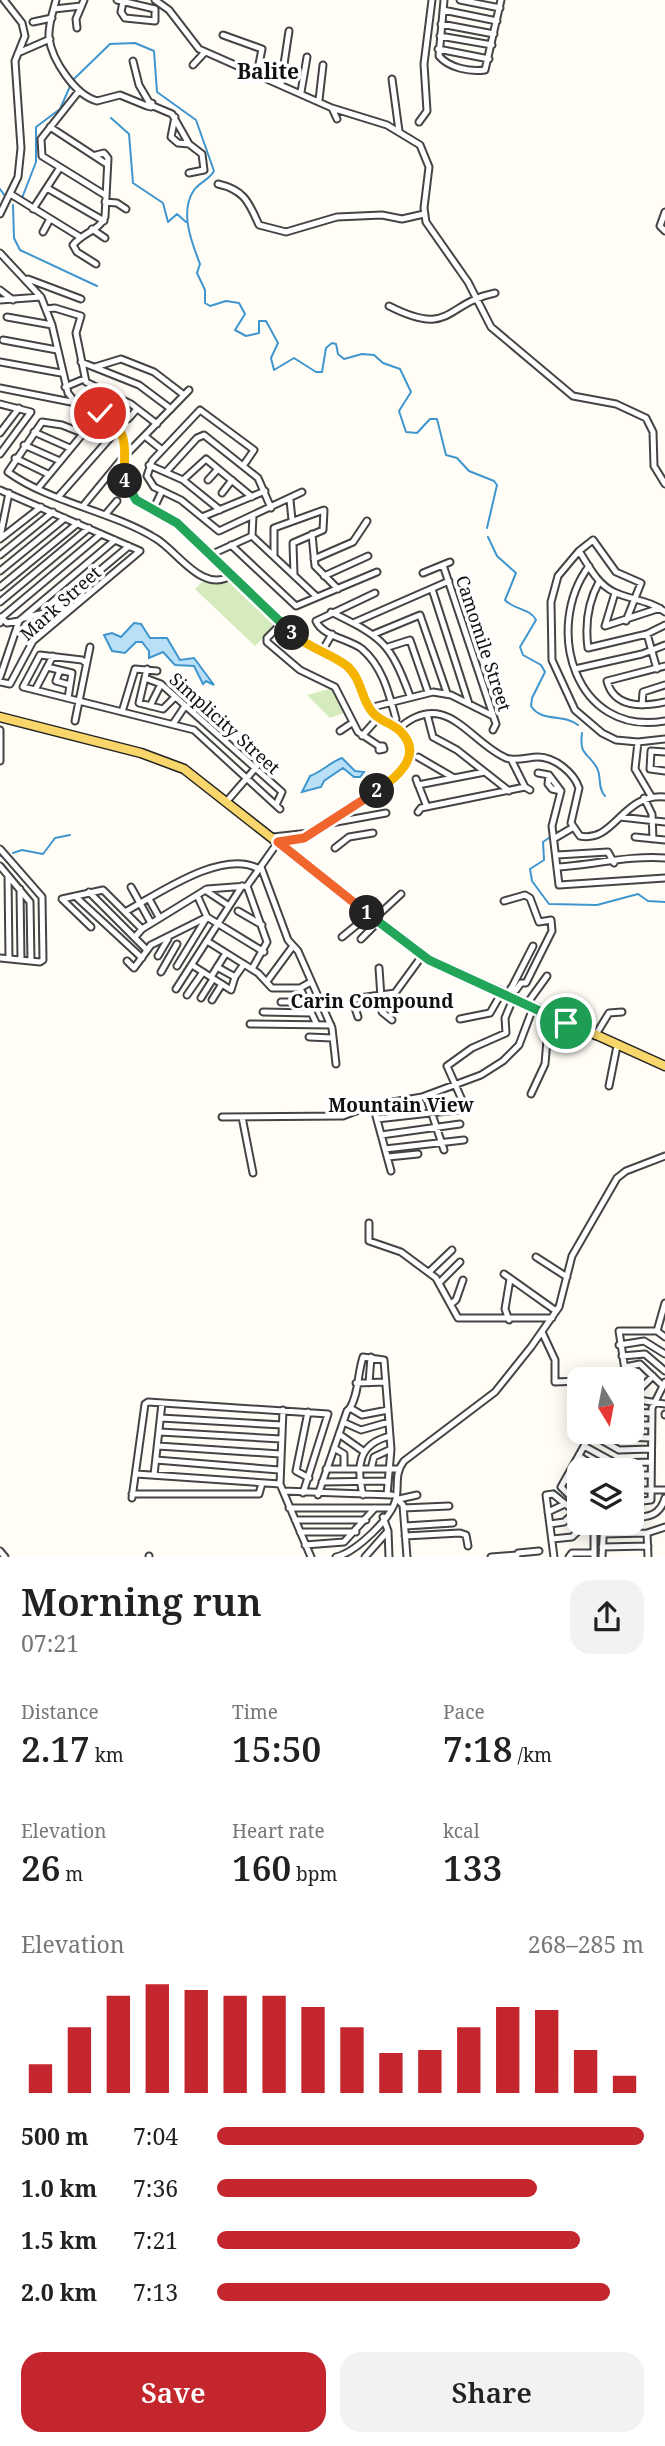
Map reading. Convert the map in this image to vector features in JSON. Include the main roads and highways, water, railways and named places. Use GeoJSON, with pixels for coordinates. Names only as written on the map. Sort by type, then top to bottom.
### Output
{"type":"FeatureCollection","features":[{"type":"Feature","properties":{"kind":"main road"},"geometry":{"type":"LineString","coordinates":[[0,716],[177,765],[227,801],[422,956],[665,1066]]}},
{"type":"Feature","properties":{"kind":"water"},"geometry":{"type":"Polygon","coordinates":[[[134,623],[141,624],[150,638],[167,638],[180,660],[194,658],[214,685],[206,681],[203,684],[194,666],[175,665],[163,652],[149,658],[149,651],[142,642],[136,642],[125,653],[112,651],[104,635],[112,633],[121,637],[134,623]]]}},
{"type":"Feature","properties":{"kind":"water"},"geometry":{"type":"Polygon","coordinates":[[[342,758],[355,771],[364,772],[360,777],[354,777],[343,768],[324,781],[321,787],[302,792],[310,776],[342,758]]]}},
{"type":"Feature","properties":{"kind":"waterway"},"geometry":{"type":"LineString","coordinates":[[74,79],[110,44],[135,43],[154,51],[157,92],[196,120],[214,171],[194,190],[187,208],[188,227],[200,264],[197,273],[205,290],[205,303],[210,306],[226,301],[239,303],[245,314],[235,330],[246,336],[259,333],[259,321],[266,321],[278,343],[271,358],[274,370],[294,358],[316,372],[322,372],[326,348],[332,343],[336,344],[338,354],[344,359],[362,354],[374,355],[383,363],[400,369],[411,392],[399,411],[406,432],[417,433],[430,419],[437,419],[446,455],[457,458],[469,471],[494,481],[497,485],[487,528]]}},
{"type":"Feature","properties":{"kind":"waterway"},"geometry":{"type":"LineString","coordinates":[[22,198],[36,162],[36,127],[60,109],[71,84]]}},
{"type":"Feature","properties":{"kind":"waterway"},"geometry":{"type":"LineString","coordinates":[[111,118],[129,134],[133,183],[163,203],[168,222],[177,214],[186,222]]}},
{"type":"Feature","properties":{"kind":"waterway"},"geometry":{"type":"LineString","coordinates":[[0,189],[5,196]]}},
{"type":"Feature","properties":{"kind":"waterway"},"geometry":{"type":"LineString","coordinates":[[13,205],[14,238],[20,250],[97,286]]}},
{"type":"Feature","properties":{"kind":"waterway"},"geometry":{"type":"LineString","coordinates":[[488,537],[497,556],[516,573],[505,600],[530,613],[536,620],[520,647],[523,655],[541,665],[545,672],[532,698],[531,706],[541,714],[566,719],[578,725]]}},
{"type":"Feature","properties":{"kind":"waterway"},"geometry":{"type":"LineString","coordinates":[[582,733],[583,750],[597,768],[605,796]]}},
{"type":"Feature","properties":{"kind":"waterway"},"geometry":{"type":"LineString","coordinates":[[13,853],[22,850],[43,854],[55,838],[70,835]]}},
{"type":"Feature","properties":{"kind":"waterway"},"geometry":{"type":"LineString","coordinates":[[553,835],[543,842],[544,860],[530,869],[532,881],[549,904],[597,905],[638,894],[648,901],[665,902]]}},
{"type":"Feature","properties":{"kind":"waterway"},"geometry":{"type":"LineString","coordinates":[[554,1490],[567,1501]]}},
{"type":"Feature","properties":{"kind":"waterway"},"geometry":{"type":"LineString","coordinates":[[597,1557],[599,1535]]}},
{"type":"Feature","properties":{"kind":"district","name":"Balite"},"geometry":{"type":"Point","coordinates":[268,71]}},
{"type":"Feature","properties":{"kind":"district","name":"Carin Compound"},"geometry":{"type":"Point","coordinates":[372,1001]}},
{"type":"Feature","properties":{"kind":"district","name":"Mountain View"},"geometry":{"type":"Point","coordinates":[401,1105]}}]}
